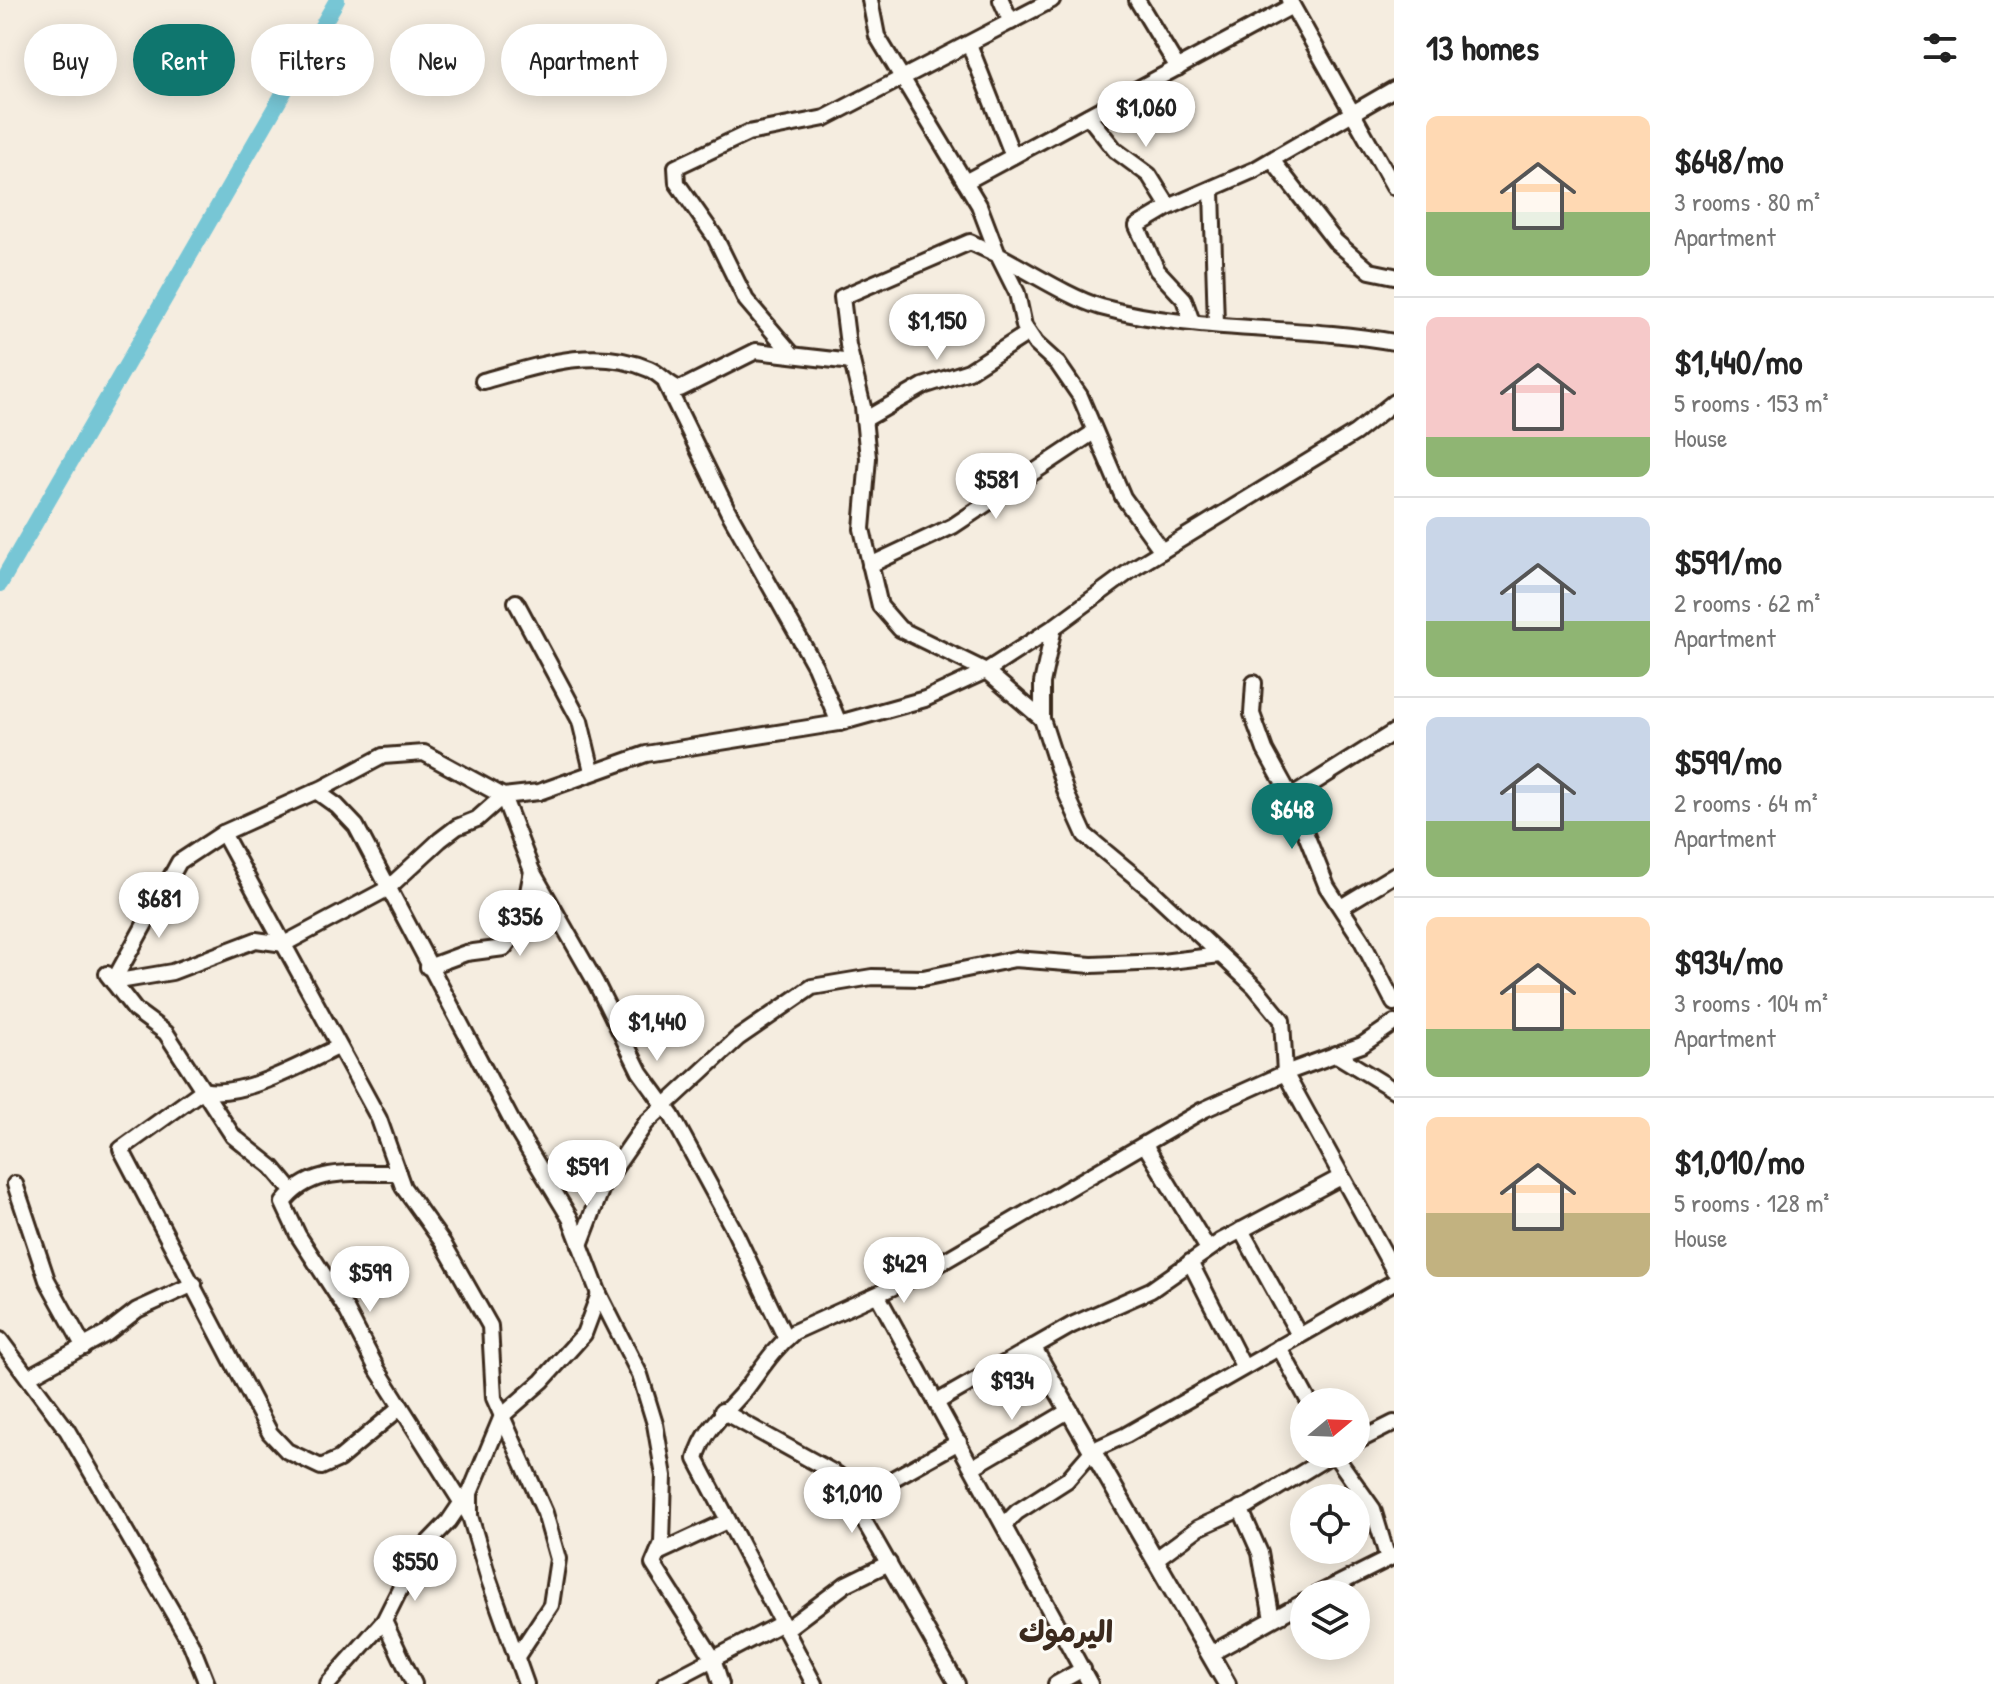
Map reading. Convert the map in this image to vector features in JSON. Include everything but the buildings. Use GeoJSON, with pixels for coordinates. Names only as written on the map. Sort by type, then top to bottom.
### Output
{"type":"FeatureCollection","features":[{"type":"Feature","properties":{"kind":"street"},"geometry":{"type":"LineString","coordinates":[[870,0],[877,36],[979,205],[1017,293],[1028,333],[1058,364],[1080,396],[1123,497],[1162,551]]}},
{"type":"Feature","properties":{"kind":"street"},"geometry":{"type":"LineString","coordinates":[[1001,0],[1011,22]]}},
{"type":"Feature","properties":{"kind":"street"},"geometry":{"type":"LineString","coordinates":[[792,354],[746,300],[715,237],[677,183],[676,167],[748,133],[825,118],[1052,0]]}},
{"type":"Feature","properties":{"kind":"street"},"geometry":{"type":"LineString","coordinates":[[1137,0],[1178,68]]}},
{"type":"Feature","properties":{"kind":"street"},"geometry":{"type":"LineString","coordinates":[[965,182],[1178,68],[1291,3],[1394,187]]}},
{"type":"Feature","properties":{"kind":"street"},"geometry":{"type":"LineString","coordinates":[[969,44],[1013,156]]}},
{"type":"Feature","properties":{"kind":"street"},"geometry":{"type":"LineString","coordinates":[[1192,322],[1184,299],[1157,270],[1137,226],[1169,207],[1212,191],[1272,160],[1394,89]]}},
{"type":"Feature","properties":{"kind":"street"},"geometry":{"type":"LineString","coordinates":[[1088,116],[1115,150],[1149,175],[1169,207]]}},
{"type":"Feature","properties":{"kind":"street"},"geometry":{"type":"LineString","coordinates":[[1272,160],[1335,241],[1370,271],[1394,276]]}},
{"type":"Feature","properties":{"kind":"street"},"geometry":{"type":"LineString","coordinates":[[1212,191],[1216,324]]}},
{"type":"Feature","properties":{"kind":"street"},"geometry":{"type":"LineString","coordinates":[[1042,719],[986,671],[900,629],[880,606],[862,529],[868,458],[842,297],[970,242],[1098,307],[1192,322],[1356,335],[1394,342]]}},
{"type":"Feature","properties":{"kind":"street"},"geometry":{"type":"LineString","coordinates":[[864,420],[923,386],[969,371],[1028,333]]}},
{"type":"Feature","properties":{"kind":"street"},"geometry":{"type":"LineString","coordinates":[[666,384],[680,389],[756,351],[852,362]]}},
{"type":"Feature","properties":{"kind":"street"},"geometry":{"type":"LineString","coordinates":[[483,381],[558,360],[598,357],[653,370],[666,384],[728,511],[815,666],[839,723]]}},
{"type":"Feature","properties":{"kind":"street"},"geometry":{"type":"LineString","coordinates":[[110,978],[179,862],[223,833],[316,791],[383,756],[424,753],[503,796],[539,792],[646,754],[839,723],[925,699],[986,671],[1054,627],[1134,568],[1355,433],[1394,402]]}},
{"type":"Feature","properties":{"kind":"street"},"geometry":{"type":"LineString","coordinates":[[870,565],[953,526],[1094,432]]}},
{"type":"Feature","properties":{"kind":"street"},"geometry":{"type":"LineString","coordinates":[[516,602],[580,721],[592,771]]}},
{"type":"Feature","properties":{"kind":"street"},"geometry":{"type":"LineString","coordinates":[[1054,627],[1042,683],[1042,719],[1066,793],[1085,835],[1149,888],[1220,955],[1282,1020],[1285,1073],[1394,1271]]}},
{"type":"Feature","properties":{"kind":"street"},"geometry":{"type":"LineString","coordinates":[[1254,683],[1252,714],[1265,750],[1291,797],[1327,887],[1394,1003]]}},
{"type":"Feature","properties":{"kind":"street"},"geometry":{"type":"LineString","coordinates":[[1291,797],[1394,732]]}},
{"type":"Feature","properties":{"kind":"street"},"geometry":{"type":"LineString","coordinates":[[316,791],[356,826],[516,1129],[570,1218],[599,1294],[640,1375],[655,1424],[666,1510],[653,1564],[713,1658],[721,1684]]}},
{"type":"Feature","properties":{"kind":"street"},"geometry":{"type":"LineString","coordinates":[[503,796],[532,871],[596,983],[640,1072],[664,1104],[735,1232],[786,1339]]}},
{"type":"Feature","properties":{"kind":"street"},"geometry":{"type":"LineString","coordinates":[[110,978],[172,972],[256,940],[284,944],[387,889],[440,840],[457,827],[477,819],[503,796]]}},
{"type":"Feature","properties":{"kind":"street"},"geometry":{"type":"LineString","coordinates":[[223,833],[379,1119],[403,1187],[443,1243],[490,1326],[494,1398],[545,1513],[558,1559],[551,1605],[516,1658]]}},
{"type":"Feature","properties":{"kind":"street"},"geometry":{"type":"LineString","coordinates":[[428,967],[466,953],[504,948],[522,923],[532,871]]}},
{"type":"Feature","properties":{"kind":"street"},"geometry":{"type":"LineString","coordinates":[[1341,907],[1394,875]]}},
{"type":"Feature","properties":{"kind":"street"},"geometry":{"type":"LineString","coordinates":[[580,1245],[603,1185],[646,1123],[738,1038],[812,987],[872,977],[923,978],[1015,959],[1092,965],[1162,962],[1220,955]]}},
{"type":"Feature","properties":{"kind":"street"},"geometry":{"type":"LineString","coordinates":[[110,978],[135,1010],[166,1033],[233,1136],[272,1167],[292,1191]]}},
{"type":"Feature","properties":{"kind":"street"},"geometry":{"type":"LineString","coordinates":[[814,1684],[696,1459],[702,1437],[722,1411],[746,1389],[760,1365],[786,1339],[878,1296],[1203,1110],[1285,1073],[1362,1045],[1394,1023]]}},
{"type":"Feature","properties":{"kind":"street"},"geometry":{"type":"LineString","coordinates":[[338,1047],[294,1070],[231,1089],[203,1090],[121,1149],[270,1433],[287,1451],[321,1467],[339,1459],[401,1407]]}},
{"type":"Feature","properties":{"kind":"street"},"geometry":{"type":"LineString","coordinates":[[1335,1054],[1394,1090]]}},
{"type":"Feature","properties":{"kind":"street"},"geometry":{"type":"LineString","coordinates":[[1145,1145],[1208,1249]]}},
{"type":"Feature","properties":{"kind":"street"},"geometry":{"type":"LineString","coordinates":[[398,1173],[326,1175],[296,1185],[283,1203],[298,1235],[346,1309],[401,1407],[465,1496],[526,1684]]}},
{"type":"Feature","properties":{"kind":"street"},"geometry":{"type":"LineString","coordinates":[[937,1402],[1106,1307],[1151,1290],[1208,1249],[1341,1177]]}},
{"type":"Feature","properties":{"kind":"street"},"geometry":{"type":"LineString","coordinates":[[15,1184],[47,1280],[84,1347]]}},
{"type":"Feature","properties":{"kind":"street"},"geometry":{"type":"LineString","coordinates":[[1241,1230],[1299,1335]]}},
{"type":"Feature","properties":{"kind":"street"},"geometry":{"type":"LineString","coordinates":[[1190,1262],[1223,1321],[1243,1366]]}},
{"type":"Feature","properties":{"kind":"street"},"geometry":{"type":"LineString","coordinates":[[1005,1524],[1017,1512],[1067,1480],[1093,1450],[1126,1435],[1394,1282]]}},
{"type":"Feature","properties":{"kind":"street"},"geometry":{"type":"LineString","coordinates":[[28,1377],[84,1347],[137,1310],[194,1284]]}},
{"type":"Feature","properties":{"kind":"street"},"geometry":{"type":"LineString","coordinates":[[328,1684],[384,1621],[418,1553],[449,1521],[465,1496],[502,1416],[565,1358],[584,1334],[599,1294]]}},
{"type":"Feature","properties":{"kind":"street"},"geometry":{"type":"LineString","coordinates":[[878,1296],[1090,1684]]}},
{"type":"Feature","properties":{"kind":"street"},"geometry":{"type":"LineString","coordinates":[[0,1340],[67,1430],[191,1644],[207,1684]]}},
{"type":"Feature","properties":{"kind":"street"},"geometry":{"type":"LineString","coordinates":[[1279,1347],[1301,1388]]}},
{"type":"Feature","properties":{"kind":"street"},"geometry":{"type":"LineString","coordinates":[[1033,1348],[1227,1684]]}},
{"type":"Feature","properties":{"kind":"street"},"geometry":{"type":"LineString","coordinates":[[973,1467],[1070,1410]]}},
{"type":"Feature","properties":{"kind":"street"},"geometry":{"type":"LineString","coordinates":[[722,1411],[838,1475],[855,1500],[957,1684]]}},
{"type":"Feature","properties":{"kind":"street"},"geometry":{"type":"LineString","coordinates":[[1370,1435],[1394,1423]]}},
{"type":"Feature","properties":{"kind":"street"},"geometry":{"type":"LineString","coordinates":[[855,1500],[959,1442]]}},
{"type":"Feature","properties":{"kind":"street"},"geometry":{"type":"LineString","coordinates":[[1156,1559],[1198,1528],[1310,1468]]}},
{"type":"Feature","properties":{"kind":"street"},"geometry":{"type":"LineString","coordinates":[[1344,1468],[1373,1509],[1391,1557],[1346,1580]]}},
{"type":"Feature","properties":{"kind":"street"},"geometry":{"type":"LineString","coordinates":[[1240,1508],[1260,1553],[1272,1619]]}},
{"type":"Feature","properties":{"kind":"street"},"geometry":{"type":"LineString","coordinates":[[658,1553],[727,1521]]}},
{"type":"Feature","properties":{"kind":"street"},"geometry":{"type":"LineString","coordinates":[[665,1684],[713,1658],[784,1627],[846,1584],[889,1563]]}},
{"type":"Feature","properties":{"kind":"street"},"geometry":{"type":"LineString","coordinates":[[1210,1654],[1290,1609]]}},
{"type":"Feature","properties":{"kind":"street"},"geometry":{"type":"LineString","coordinates":[[384,1621],[414,1684]]}},
{"type":"Feature","properties":{"kind":"street"},"geometry":{"type":"LineString","coordinates":[[1056,1684],[1083,1669]]}},
{"type":"Feature","properties":{"kind":"waterway"},"geometry":{"type":"LineString","coordinates":[[0,584],[337,0]]}},
{"type":"Feature","properties":{"kind":"district","name":"اليرموك"},"geometry":{"type":"Point","coordinates":[1066,1631]}}]}
